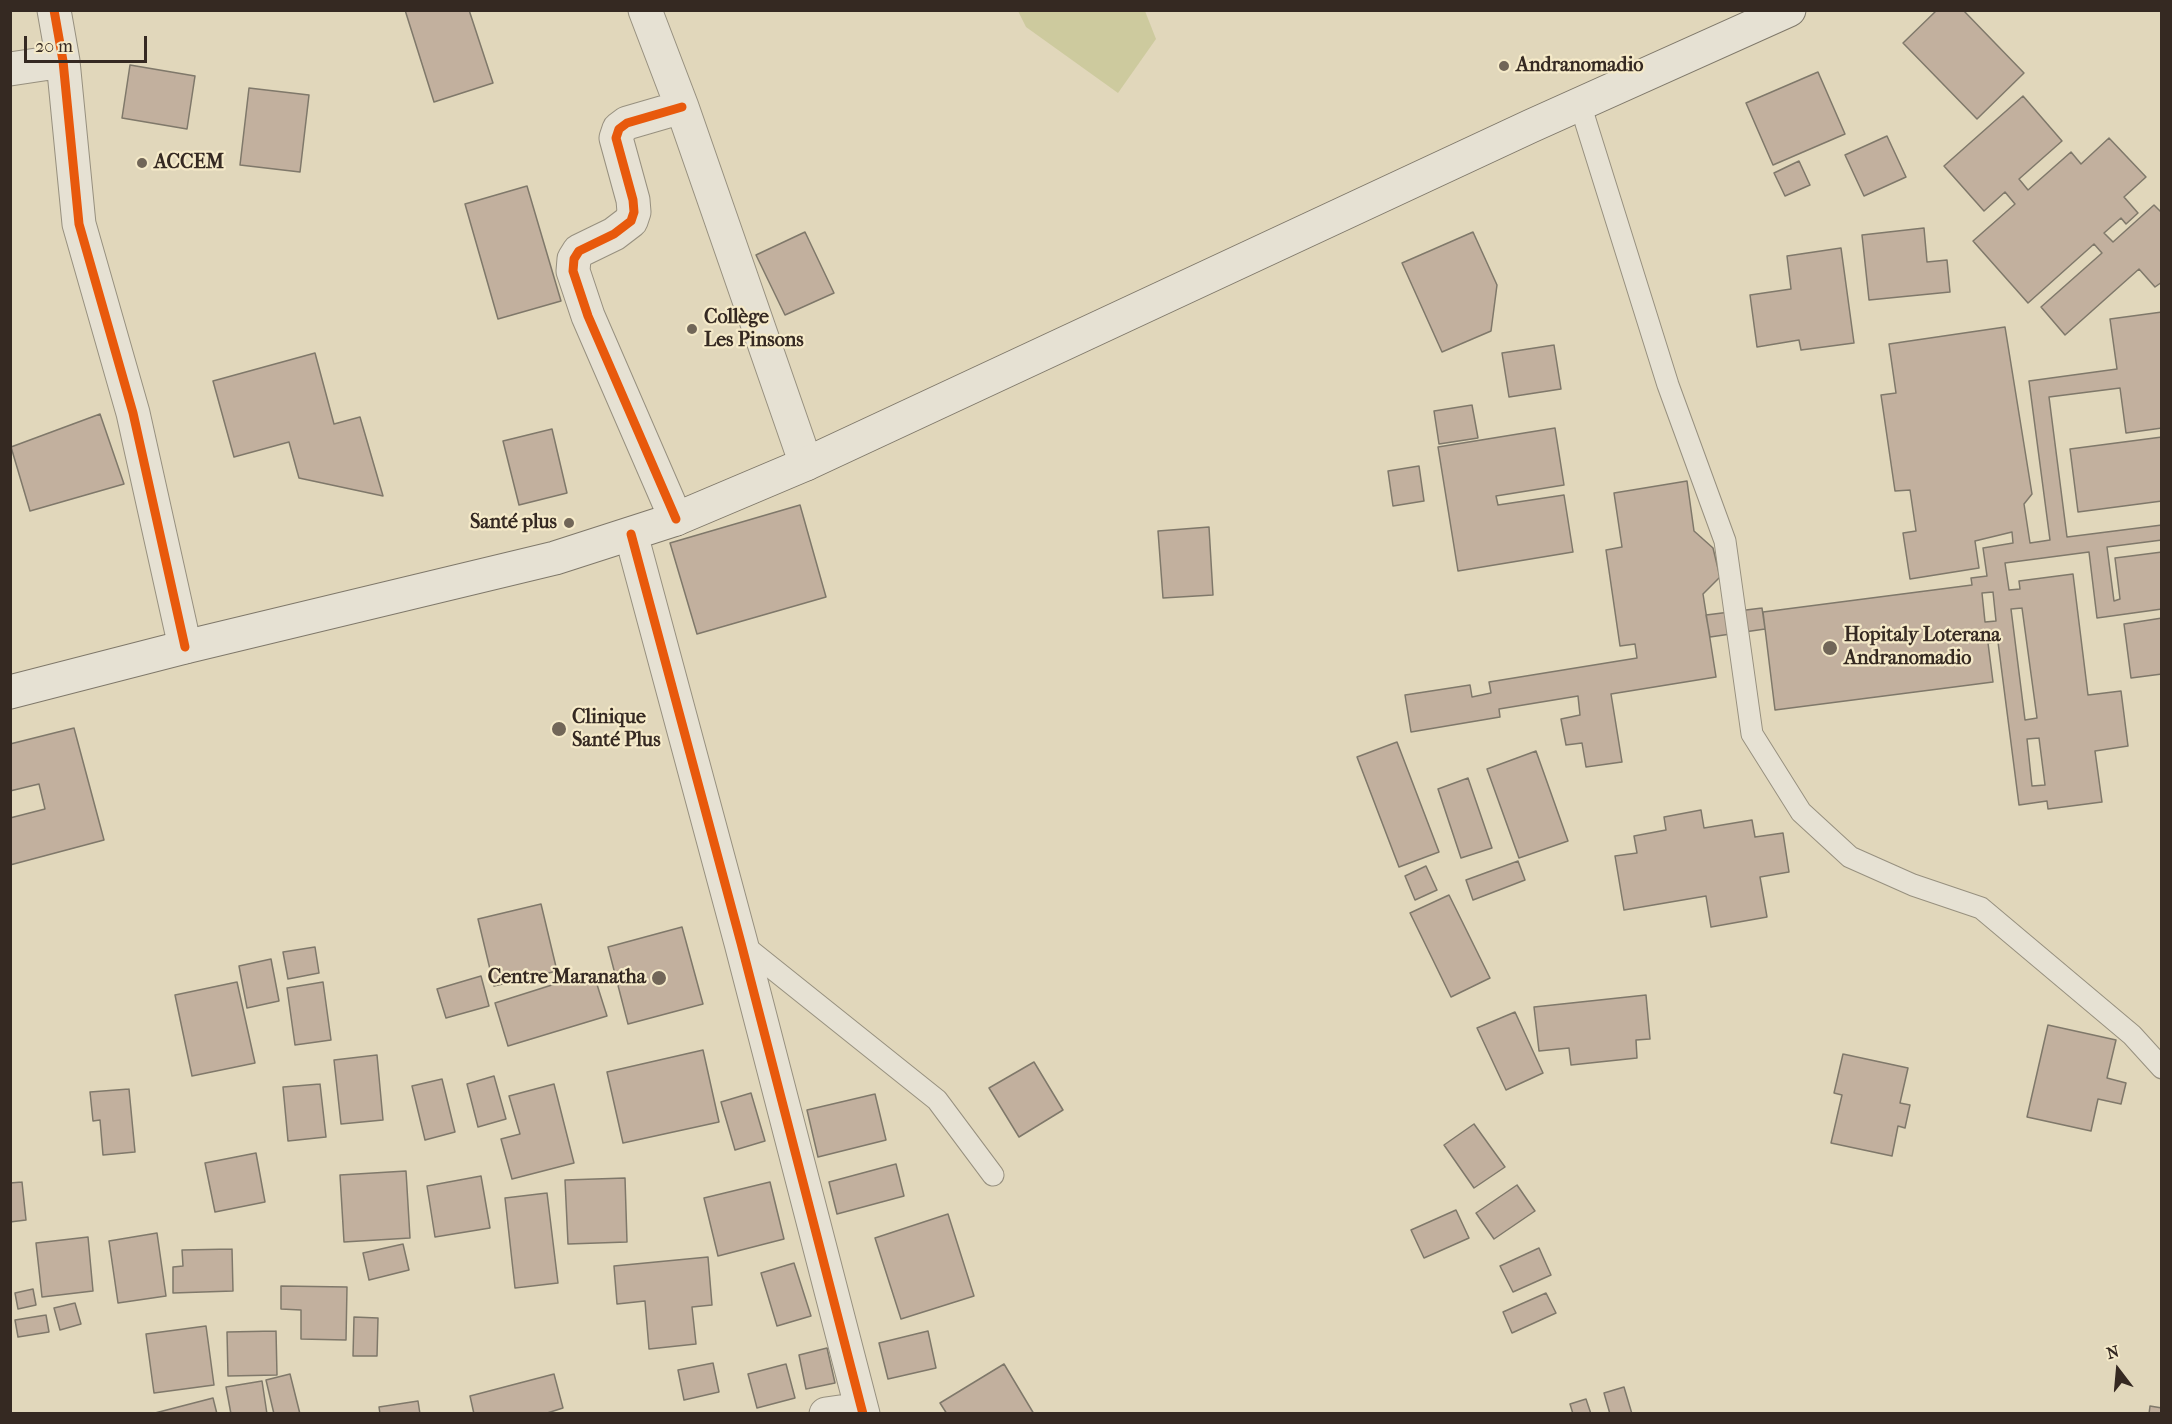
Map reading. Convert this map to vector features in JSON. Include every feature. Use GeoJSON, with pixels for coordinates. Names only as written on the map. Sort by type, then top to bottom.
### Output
{"type":"FeatureCollection","features":[{"type":"Feature","properties":{"kind":"street"},"geometry":{"type":"LineString","coordinates":[[54,10],[63,61],[79,224],[133,413],[184,647]]}},
{"type":"Feature","properties":{"kind":"street"},"geometry":{"type":"LineString","coordinates":[[645,10],[682,107],[806,464]]}},
{"type":"Feature","properties":{"kind":"street"},"geometry":{"type":"LineString","coordinates":[[10,692],[184,647],[555,558],[676,519],[806,464],[1580,104],[1789,10]]}},
{"type":"Feature","properties":{"kind":"street"},"geometry":{"type":"LineString","coordinates":[[10,69],[63,61]]}},
{"type":"Feature","properties":{"kind":"street"},"geometry":{"type":"LineString","coordinates":[[676,519],[588,316],[573,271],[574,259],[579,250],[614,234],[631,221],[634,212],[633,200],[615,138],[619,129],[627,123],[682,107]]}},
{"type":"Feature","properties":{"kind":"street"},"geometry":{"type":"LineString","coordinates":[[631,534],[741,943],[862,1411],[826,1413]]}},
{"type":"Feature","properties":{"kind":"lane"},"geometry":{"type":"LineString","coordinates":[[1580,104],[1668,385],[1725,541],[1752,734],[1801,812],[1850,857],[1913,885],[1981,908],[2132,1035],[2162,1068]]}},
{"type":"Feature","properties":{"kind":"lane"},"geometry":{"type":"LineString","coordinates":[[741,943],[937,1100],[993,1175]]}},
{"type":"Feature","properties":{"kind":"shaded area"},"geometry":{"type":"Polygon","coordinates":[[[1018,11],[1145,11],[1156,39],[1118,93],[1026,27],[1018,11]]]}},
{"type":"Feature","properties":{"kind":"building"},"geometry":{"type":"Polygon","coordinates":[[[405,10],[469,10],[493,83],[434,102],[405,10]]]}},
{"type":"Feature","properties":{"kind":"building"},"geometry":{"type":"Polygon","coordinates":[[[1937,10],[1963,10],[2024,73],[1977,119],[1903,43],[1937,10]]]}},
{"type":"Feature","properties":{"kind":"building"},"geometry":{"type":"Polygon","coordinates":[[[130,65],[195,76],[187,129],[122,118],[130,65]]]}},
{"type":"Feature","properties":{"kind":"building"},"geometry":{"type":"Polygon","coordinates":[[[1818,72],[1845,134],[1773,165],[1746,103],[1818,72]]]}},
{"type":"Feature","properties":{"kind":"building"},"geometry":{"type":"Polygon","coordinates":[[[249,88],[309,95],[300,172],[240,165],[249,88]]]}},
{"type":"Feature","properties":{"kind":"building"},"geometry":{"type":"Polygon","coordinates":[[[2023,96],[2062,141],[2019,179],[2028,190],[2071,152],[2081,164],[2109,138],[2146,177],[2124,197],[2138,213],[2126,224],[2121,218],[2104,233],[2113,242],[2154,205],[2162,213],[2162,282],[2155,287],[2139,269],[2065,335],[2041,307],[2102,253],[2094,244],[2028,303],[1973,241],[2015,204],[2005,192],[1984,211],[1944,166],[2023,96]]]}},
{"type":"Feature","properties":{"kind":"building"},"geometry":{"type":"Polygon","coordinates":[[[1887,136],[1906,177],[1864,196],[1845,155],[1887,136]]]}},
{"type":"Feature","properties":{"kind":"building"},"geometry":{"type":"Polygon","coordinates":[[[1799,161],[1810,185],[1785,196],[1774,173],[1799,161]]]}},
{"type":"Feature","properties":{"kind":"building"},"geometry":{"type":"Polygon","coordinates":[[[527,186],[561,301],[498,319],[465,204],[527,186]]]}},
{"type":"Feature","properties":{"kind":"building"},"geometry":{"type":"Polygon","coordinates":[[[1924,228],[1927,262],[1947,260],[1950,292],[1869,300],[1862,235],[1924,228]]]}},
{"type":"Feature","properties":{"kind":"building"},"geometry":{"type":"Polygon","coordinates":[[[805,232],[834,293],[785,315],[756,255],[805,232]]]}},
{"type":"Feature","properties":{"kind":"building"},"geometry":{"type":"Polygon","coordinates":[[[1473,232],[1497,285],[1491,331],[1442,352],[1402,263],[1473,232]]]}},
{"type":"Feature","properties":{"kind":"building"},"geometry":{"type":"Polygon","coordinates":[[[1841,248],[1854,343],[1801,350],[1799,340],[1757,347],[1750,295],[1791,289],[1787,256],[1841,248]]]}},
{"type":"Feature","properties":{"kind":"building"},"geometry":{"type":"Polygon","coordinates":[[[2162,312],[2162,428],[2126,433],[2120,388],[2049,397],[2067,537],[2162,525],[2162,540],[2107,547],[2114,601],[2120,599],[2115,558],[2162,552],[2162,609],[2097,618],[2089,552],[2005,563],[2009,590],[2020,589],[2019,581],[2073,574],[2088,695],[2121,691],[2128,746],[2095,751],[2102,802],[2048,809],[2047,801],[2019,805],[1998,642],[1988,643],[1993,682],[1775,710],[1763,612],[1972,585],[1971,578],[1987,576],[1983,548],[2013,543],[2012,532],[1975,541],[1979,568],[1910,579],[1903,533],[1916,531],[1910,490],[1895,491],[1881,395],[1896,393],[1889,344],[2005,327],[2032,494],[2024,504],[2030,543],[2050,540],[2029,381],[2117,369],[2110,319],[2162,312]],[[1993,592],[1982,593],[1985,622],[1996,621],[1993,592]],[[2022,608],[2011,609],[2025,720],[2037,718],[2022,608]],[[2039,738],[2027,739],[2032,786],[2045,785],[2039,738]]]}},
{"type":"Feature","properties":{"kind":"building"},"geometry":{"type":"Polygon","coordinates":[[[1554,345],[1561,389],[1509,397],[1502,353],[1554,345]]]}},
{"type":"Feature","properties":{"kind":"building"},"geometry":{"type":"Polygon","coordinates":[[[315,353],[334,424],[360,417],[383,496],[299,478],[289,442],[234,457],[213,381],[315,353]]]}},
{"type":"Feature","properties":{"kind":"building"},"geometry":{"type":"Polygon","coordinates":[[[1472,405],[1478,438],[1439,444],[1434,411],[1472,405]]]}},
{"type":"Feature","properties":{"kind":"building"},"geometry":{"type":"Polygon","coordinates":[[[100,414],[124,484],[30,511],[11,447],[100,414]]]}},
{"type":"Feature","properties":{"kind":"building"},"geometry":{"type":"Polygon","coordinates":[[[1555,428],[1564,485],[1496,496],[1498,505],[1564,495],[1573,552],[1458,571],[1438,447],[1555,428]]]}},
{"type":"Feature","properties":{"kind":"building"},"geometry":{"type":"Polygon","coordinates":[[[552,429],[567,493],[519,505],[503,441],[552,429]]]}},
{"type":"Feature","properties":{"kind":"building"},"geometry":{"type":"Polygon","coordinates":[[[2162,437],[2162,501],[2078,512],[2070,449],[2162,437]]]}},
{"type":"Feature","properties":{"kind":"building"},"geometry":{"type":"Polygon","coordinates":[[[1419,466],[1424,501],[1393,506],[1388,471],[1419,466]]]}},
{"type":"Feature","properties":{"kind":"building"},"geometry":{"type":"Polygon","coordinates":[[[1687,481],[1694,531],[1713,548],[1720,577],[1703,594],[1716,677],[1611,694],[1622,762],[1586,767],[1582,743],[1566,745],[1561,719],[1580,715],[1578,696],[1499,709],[1500,717],[1411,732],[1405,695],[1470,685],[1472,697],[1491,693],[1489,682],[1637,658],[1635,644],[1620,646],[1606,550],[1622,547],[1614,493],[1687,481]]]}},
{"type":"Feature","properties":{"kind":"building"},"geometry":{"type":"Polygon","coordinates":[[[800,505],[826,597],[697,634],[670,543],[800,505]]]}},
{"type":"Feature","properties":{"kind":"building"},"geometry":{"type":"Polygon","coordinates":[[[1209,527],[1213,595],[1163,598],[1158,531],[1209,527]]]}},
{"type":"Feature","properties":{"kind":"building"},"geometry":{"type":"Polygon","coordinates":[[[1762,608],[1765,629],[1710,637],[1706,615],[1762,608]]]}},
{"type":"Feature","properties":{"kind":"building"},"geometry":{"type":"Polygon","coordinates":[[[2162,618],[2162,674],[2131,678],[2124,624],[2162,618]]]}},
{"type":"Feature","properties":{"kind":"building"},"geometry":{"type":"Polygon","coordinates":[[[74,728],[104,840],[10,865],[10,818],[45,809],[39,784],[10,791],[10,744],[74,728]]]}},
{"type":"Feature","properties":{"kind":"building"},"geometry":{"type":"Polygon","coordinates":[[[1397,742],[1439,852],[1399,867],[1357,757],[1397,742]]]}},
{"type":"Feature","properties":{"kind":"building"},"geometry":{"type":"Polygon","coordinates":[[[1536,751],[1568,841],[1519,858],[1487,769],[1536,751]]]}},
{"type":"Feature","properties":{"kind":"building"},"geometry":{"type":"Polygon","coordinates":[[[1468,778],[1492,848],[1461,858],[1438,789],[1468,778]]]}},
{"type":"Feature","properties":{"kind":"building"},"geometry":{"type":"Polygon","coordinates":[[[1701,810],[1704,828],[1752,820],[1755,837],[1783,833],[1789,872],[1760,877],[1767,917],[1711,927],[1706,896],[1624,910],[1615,856],[1637,853],[1634,836],[1666,830],[1664,817],[1701,810]]]}},
{"type":"Feature","properties":{"kind":"building"},"geometry":{"type":"Polygon","coordinates":[[[1518,861],[1525,880],[1473,900],[1466,880],[1518,861]]]}},
{"type":"Feature","properties":{"kind":"building"},"geometry":{"type":"Polygon","coordinates":[[[1426,866],[1437,890],[1415,900],[1405,876],[1426,866]]]}},
{"type":"Feature","properties":{"kind":"building"},"geometry":{"type":"Polygon","coordinates":[[[1449,895],[1490,978],[1451,997],[1410,913],[1449,895]]]}},
{"type":"Feature","properties":{"kind":"building"},"geometry":{"type":"Polygon","coordinates":[[[541,904],[557,971],[494,986],[478,919],[541,904]]]}},
{"type":"Feature","properties":{"kind":"building"},"geometry":{"type":"Polygon","coordinates":[[[682,927],[703,1004],[628,1024],[608,947],[682,927]]]}},
{"type":"Feature","properties":{"kind":"building"},"geometry":{"type":"Polygon","coordinates":[[[315,947],[319,973],[288,979],[283,952],[315,947]]]}},
{"type":"Feature","properties":{"kind":"building"},"geometry":{"type":"Polygon","coordinates":[[[271,959],[279,1001],[247,1008],[239,966],[271,959]]]}},
{"type":"Feature","properties":{"kind":"building"},"geometry":{"type":"Polygon","coordinates":[[[593,972],[607,1016],[508,1046],[495,1003],[593,972]]]}},
{"type":"Feature","properties":{"kind":"building"},"geometry":{"type":"Polygon","coordinates":[[[481,976],[489,1006],[446,1018],[437,989],[481,976]]]}},
{"type":"Feature","properties":{"kind":"building"},"geometry":{"type":"Polygon","coordinates":[[[237,982],[255,1063],[192,1076],[175,995],[237,982]]]}},
{"type":"Feature","properties":{"kind":"building"},"geometry":{"type":"Polygon","coordinates":[[[323,982],[331,1040],[295,1045],[287,988],[323,982]]]}},
{"type":"Feature","properties":{"kind":"building"},"geometry":{"type":"Polygon","coordinates":[[[1646,995],[1650,1039],[1636,1040],[1637,1058],[1571,1065],[1569,1048],[1539,1051],[1534,1007],[1646,995]]]}},
{"type":"Feature","properties":{"kind":"building"},"geometry":{"type":"Polygon","coordinates":[[[1515,1012],[1543,1073],[1506,1090],[1477,1028],[1515,1012]]]}},
{"type":"Feature","properties":{"kind":"building"},"geometry":{"type":"Polygon","coordinates":[[[2048,1025],[2116,1040],[2107,1078],[2126,1083],[2121,1104],[2098,1099],[2091,1131],[2027,1117],[2048,1025]]]}},
{"type":"Feature","properties":{"kind":"building"},"geometry":{"type":"Polygon","coordinates":[[[703,1050],[719,1122],[623,1143],[607,1072],[703,1050]]]}},
{"type":"Feature","properties":{"kind":"building"},"geometry":{"type":"Polygon","coordinates":[[[1843,1054],[1908,1068],[1900,1103],[1910,1105],[1905,1128],[1898,1126],[1892,1156],[1831,1143],[1842,1095],[1834,1093],[1843,1054]]]}},
{"type":"Feature","properties":{"kind":"building"},"geometry":{"type":"Polygon","coordinates":[[[377,1055],[383,1120],[341,1124],[334,1060],[377,1055]]]}},
{"type":"Feature","properties":{"kind":"building"},"geometry":{"type":"Polygon","coordinates":[[[1034,1062],[1063,1110],[1019,1137],[989,1088],[1034,1062]]]}},
{"type":"Feature","properties":{"kind":"building"},"geometry":{"type":"Polygon","coordinates":[[[494,1076],[506,1119],[478,1127],[467,1084],[494,1076]]]}},
{"type":"Feature","properties":{"kind":"building"},"geometry":{"type":"Polygon","coordinates":[[[442,1079],[455,1132],[425,1140],[412,1086],[442,1079]]]}},
{"type":"Feature","properties":{"kind":"building"},"geometry":{"type":"Polygon","coordinates":[[[320,1084],[326,1137],[288,1141],[283,1087],[320,1084]]]}},
{"type":"Feature","properties":{"kind":"building"},"geometry":{"type":"Polygon","coordinates":[[[554,1084],[574,1163],[512,1179],[501,1139],[520,1134],[509,1096],[554,1084]]]}},
{"type":"Feature","properties":{"kind":"building"},"geometry":{"type":"Polygon","coordinates":[[[129,1089],[135,1152],[103,1155],[100,1120],[93,1121],[90,1092],[129,1089]]]}},
{"type":"Feature","properties":{"kind":"building"},"geometry":{"type":"Polygon","coordinates":[[[751,1093],[765,1141],[735,1150],[721,1102],[751,1093]]]}},
{"type":"Feature","properties":{"kind":"building"},"geometry":{"type":"Polygon","coordinates":[[[875,1094],[886,1140],[818,1157],[807,1110],[875,1094]]]}},
{"type":"Feature","properties":{"kind":"building"},"geometry":{"type":"Polygon","coordinates":[[[1474,1124],[1505,1167],[1474,1188],[1444,1145],[1474,1124]]]}},
{"type":"Feature","properties":{"kind":"building"},"geometry":{"type":"Polygon","coordinates":[[[256,1153],[265,1202],[215,1212],[205,1163],[256,1153]]]}},
{"type":"Feature","properties":{"kind":"building"},"geometry":{"type":"Polygon","coordinates":[[[896,1164],[904,1196],[837,1214],[829,1182],[896,1164]]]}},
{"type":"Feature","properties":{"kind":"building"},"geometry":{"type":"Polygon","coordinates":[[[406,1171],[410,1238],[344,1242],[340,1175],[406,1171]]]}},
{"type":"Feature","properties":{"kind":"building"},"geometry":{"type":"Polygon","coordinates":[[[481,1176],[490,1228],[435,1237],[427,1186],[481,1176]]]}},
{"type":"Feature","properties":{"kind":"building"},"geometry":{"type":"Polygon","coordinates":[[[625,1178],[627,1242],[568,1244],[565,1180],[625,1178]]]}},
{"type":"Feature","properties":{"kind":"building"},"geometry":{"type":"Polygon","coordinates":[[[22,1182],[26,1220],[10,1222],[10,1183],[22,1182]]]}},
{"type":"Feature","properties":{"kind":"building"},"geometry":{"type":"Polygon","coordinates":[[[770,1182],[784,1239],[718,1256],[704,1198],[770,1182]]]}},
{"type":"Feature","properties":{"kind":"building"},"geometry":{"type":"Polygon","coordinates":[[[1517,1185],[1535,1211],[1494,1239],[1476,1213],[1517,1185]]]}},
{"type":"Feature","properties":{"kind":"building"},"geometry":{"type":"Polygon","coordinates":[[[547,1193],[558,1283],[515,1288],[505,1198],[547,1193]]]}},
{"type":"Feature","properties":{"kind":"building"},"geometry":{"type":"Polygon","coordinates":[[[1456,1210],[1469,1238],[1424,1258],[1411,1230],[1456,1210]]]}},
{"type":"Feature","properties":{"kind":"building"},"geometry":{"type":"Polygon","coordinates":[[[948,1214],[974,1296],[901,1319],[875,1238],[948,1214]]]}},
{"type":"Feature","properties":{"kind":"building"},"geometry":{"type":"Polygon","coordinates":[[[157,1233],[166,1296],[118,1303],[109,1241],[157,1233]]]}},
{"type":"Feature","properties":{"kind":"building"},"geometry":{"type":"Polygon","coordinates":[[[88,1237],[93,1291],[42,1297],[36,1243],[88,1237]]]}},
{"type":"Feature","properties":{"kind":"building"},"geometry":{"type":"Polygon","coordinates":[[[403,1244],[409,1270],[369,1280],[363,1253],[403,1244]]]}},
{"type":"Feature","properties":{"kind":"building"},"geometry":{"type":"Polygon","coordinates":[[[1539,1248],[1551,1275],[1513,1292],[1500,1266],[1539,1248]]]}},
{"type":"Feature","properties":{"kind":"building"},"geometry":{"type":"Polygon","coordinates":[[[232,1249],[233,1291],[173,1293],[173,1267],[183,1266],[182,1250],[232,1249]]]}},
{"type":"Feature","properties":{"kind":"building"},"geometry":{"type":"Polygon","coordinates":[[[708,1257],[712,1305],[692,1307],[696,1344],[649,1349],[645,1301],[617,1304],[614,1266],[708,1257]]]}},
{"type":"Feature","properties":{"kind":"building"},"geometry":{"type":"Polygon","coordinates":[[[794,1263],[811,1316],[777,1326],[761,1273],[794,1263]]]}},
{"type":"Feature","properties":{"kind":"building"},"geometry":{"type":"Polygon","coordinates":[[[281,1286],[347,1287],[346,1340],[301,1339],[301,1310],[281,1309],[281,1286]]]}},
{"type":"Feature","properties":{"kind":"building"},"geometry":{"type":"Polygon","coordinates":[[[33,1289],[36,1305],[18,1309],[15,1293],[33,1289]]]}},
{"type":"Feature","properties":{"kind":"building"},"geometry":{"type":"Polygon","coordinates":[[[1546,1293],[1556,1313],[1512,1333],[1503,1312],[1546,1293]]]}},
{"type":"Feature","properties":{"kind":"building"},"geometry":{"type":"Polygon","coordinates":[[[75,1303],[81,1324],[60,1330],[54,1308],[75,1303]]]}},
{"type":"Feature","properties":{"kind":"building"},"geometry":{"type":"Polygon","coordinates":[[[46,1315],[49,1332],[18,1337],[15,1320],[46,1315]]]}},
{"type":"Feature","properties":{"kind":"building"},"geometry":{"type":"Polygon","coordinates":[[[354,1317],[378,1318],[377,1356],[353,1356],[354,1317]]]}},
{"type":"Feature","properties":{"kind":"building"},"geometry":{"type":"Polygon","coordinates":[[[206,1326],[214,1385],[154,1393],[146,1334],[206,1326]]]}},
{"type":"Feature","properties":{"kind":"building"},"geometry":{"type":"Polygon","coordinates":[[[276,1331],[277,1375],[228,1376],[227,1332],[276,1331]]]}},
{"type":"Feature","properties":{"kind":"building"},"geometry":{"type":"Polygon","coordinates":[[[928,1331],[936,1368],[888,1379],[879,1343],[928,1331]]]}},
{"type":"Feature","properties":{"kind":"building"},"geometry":{"type":"Polygon","coordinates":[[[827,1348],[835,1383],[806,1389],[799,1355],[827,1348]]]}},
{"type":"Feature","properties":{"kind":"building"},"geometry":{"type":"Polygon","coordinates":[[[713,1363],[719,1392],[684,1400],[678,1370],[713,1363]]]}},
{"type":"Feature","properties":{"kind":"building"},"geometry":{"type":"Polygon","coordinates":[[[786,1364],[795,1398],[757,1408],[748,1374],[786,1364]]]}},
{"type":"Feature","properties":{"kind":"building"},"geometry":{"type":"Polygon","coordinates":[[[1004,1364],[1034,1414],[947,1414],[940,1403],[1004,1364]]]}},
{"type":"Feature","properties":{"kind":"building"},"geometry":{"type":"Polygon","coordinates":[[[290,1374],[300,1414],[274,1414],[266,1380],[290,1374]]]}},
{"type":"Feature","properties":{"kind":"building"},"geometry":{"type":"Polygon","coordinates":[[[554,1374],[563,1408],[544,1414],[474,1414],[470,1396],[554,1374]]]}},
{"type":"Feature","properties":{"kind":"building"},"geometry":{"type":"Polygon","coordinates":[[[262,1381],[267,1414],[231,1414],[226,1387],[262,1381]]]}},
{"type":"Feature","properties":{"kind":"building"},"geometry":{"type":"Polygon","coordinates":[[[1624,1387],[1632,1414],[1610,1414],[1604,1393],[1624,1387]]]}},
{"type":"Feature","properties":{"kind":"building"},"geometry":{"type":"Polygon","coordinates":[[[213,1398],[217,1414],[155,1414],[155,1413],[213,1398]]]}},
{"type":"Feature","properties":{"kind":"building"},"geometry":{"type":"Polygon","coordinates":[[[1586,1399],[1591,1414],[1573,1414],[1570,1404],[1586,1399]]]}},
{"type":"Feature","properties":{"kind":"building"},"geometry":{"type":"Polygon","coordinates":[[[418,1401],[420,1414],[380,1414],[379,1407],[418,1401]]]}},
{"type":"Feature","properties":{"kind":"building"},"geometry":{"type":"Polygon","coordinates":[[[2150,1406],[2162,1408],[2162,1414],[2149,1414],[2150,1406]]]}},
{"type":"Feature","properties":{"kind":"cycle path"},"geometry":{"type":"LineString","coordinates":[[54,10],[63,61],[79,224],[133,413],[185,647]]}},
{"type":"Feature","properties":{"kind":"cycle path"},"geometry":{"type":"LineString","coordinates":[[676,519],[588,316],[573,271],[574,259],[579,251],[614,234],[631,221],[634,212],[633,200],[616,138],[619,129],[627,123],[682,107]]}},
{"type":"Feature","properties":{"kind":"cycle path"},"geometry":{"type":"LineString","coordinates":[[631,534],[741,943],[863,1414]]}},
{"type":"Feature","properties":{"kind":"place","name":"Andranomadio"},"geometry":{"type":"Point","coordinates":[1504,66]}},
{"type":"Feature","properties":{"kind":"place","name":"ACCEM"},"geometry":{"type":"Point","coordinates":[142,163]}},
{"type":"Feature","properties":{"kind":"place","name":"Collège Les Pinsons"},"geometry":{"type":"Point","coordinates":[692,329]}},
{"type":"Feature","properties":{"kind":"place","name":"Santé plus"},"geometry":{"type":"Point","coordinates":[569,523]}},
{"type":"Feature","properties":{"kind":"place","name":"Hopitaly Loterana Andranomadio"},"geometry":{"type":"Point","coordinates":[1830,648]}},
{"type":"Feature","properties":{"kind":"place","name":"Clinique Santé Plus"},"geometry":{"type":"Point","coordinates":[559,729]}},
{"type":"Feature","properties":{"kind":"place","name":"Centre Maranatha"},"geometry":{"type":"Point","coordinates":[659,978]}}]}
